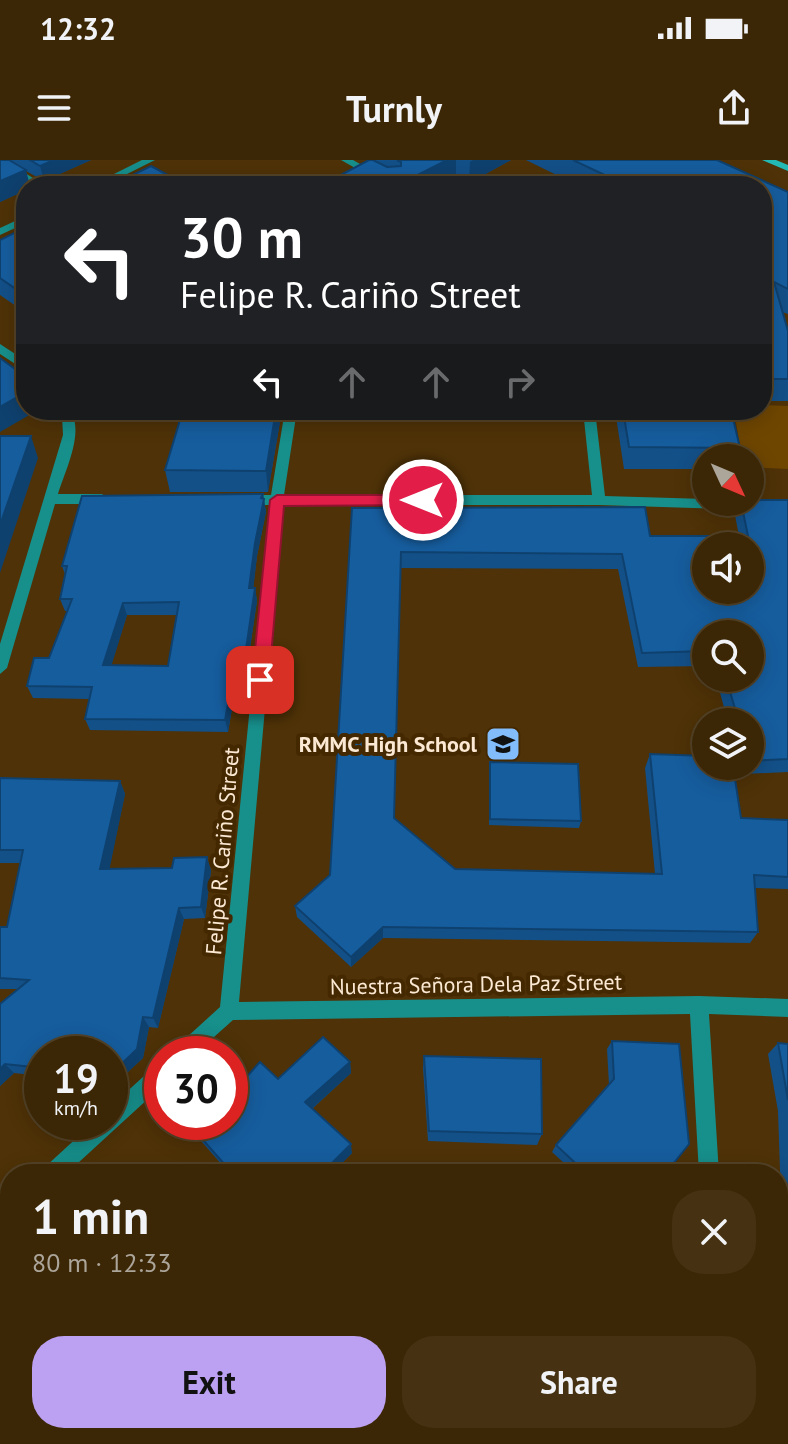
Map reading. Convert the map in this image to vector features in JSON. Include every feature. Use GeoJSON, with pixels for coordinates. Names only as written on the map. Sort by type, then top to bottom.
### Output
{"type":"FeatureCollection","features":[{"type":"Feature","properties":{"kind":"main road"},"geometry":{"type":"LineString","coordinates":[[767,160],[788,168]]}},
{"type":"Feature","properties":{"kind":"street"},"geometry":{"type":"LineString","coordinates":[[116,176],[150,160]]}},
{"type":"Feature","properties":{"kind":"street"},"geometry":{"type":"LineString","coordinates":[[346,160],[376,176]]}},
{"type":"Feature","properties":{"kind":"street"},"geometry":{"type":"LineString","coordinates":[[0,162],[24,176]]}},
{"type":"Feature","properties":{"kind":"street"},"geometry":{"type":"LineString","coordinates":[[0,668],[52,499],[69,435],[68,420]]}},
{"type":"Feature","properties":{"kind":"street","name":"Felipe R. Cariño Street"},"geometry":{"type":"LineString","coordinates":[[229,1011],[277,500],[289,420]]}},
{"type":"Feature","properties":{"kind":"street"},"geometry":{"type":"LineString","coordinates":[[590,420],[599,500]]}},
{"type":"Feature","properties":{"kind":"street"},"geometry":{"type":"LineString","coordinates":[[52,499],[112,499]]}},
{"type":"Feature","properties":{"kind":"street"},"geometry":{"type":"LineString","coordinates":[[232,500],[599,500],[788,506]]}},
{"type":"Feature","properties":{"kind":"street"},"geometry":{"type":"LineString","coordinates":[[699,1005],[708,1164]]}},
{"type":"Feature","properties":{"kind":"street","name":"Nuestra Señora Dela Paz Street"},"geometry":{"type":"LineString","coordinates":[[229,1011],[699,1005],[788,1008]]}},
{"type":"Feature","properties":{"kind":"street"},"geometry":{"type":"LineString","coordinates":[[202,1036],[229,1011]]}},
{"type":"Feature","properties":{"kind":"street"},"geometry":{"type":"LineString","coordinates":[[128,1104],[144,1089]]}},
{"type":"Feature","properties":{"kind":"street"},"geometry":{"type":"LineString","coordinates":[[63,1164],[89,1140]]}},
{"type":"Feature","properties":{"kind":"shaded area"},"geometry":{"type":"Polygon","coordinates":[[[772,405],[788,406],[788,469],[764,468],[764,444],[740,444],[736,420],[772,420],[772,405]]]}},
{"type":"Feature","properties":{"kind":"building"},"geometry":{"type":"Polygon","coordinates":[[[0,160],[9,160],[26,170],[0,181],[0,160]]]}},
{"type":"Feature","properties":{"kind":"building"},"geometry":{"type":"Polygon","coordinates":[[[30,160],[54,160],[40,166],[30,160]]]}},
{"type":"Feature","properties":{"kind":"building"},"geometry":{"type":"Polygon","coordinates":[[[369,160],[387,167],[401,166],[397,160],[447,160],[416,176],[339,176],[369,160]]]}},
{"type":"Feature","properties":{"kind":"building"},"geometry":{"type":"Polygon","coordinates":[[[573,160],[717,160],[752,176],[607,176],[573,160]]]}},
{"type":"Feature","properties":{"kind":"building"},"geometry":{"type":"Polygon","coordinates":[[[151,166],[170,176],[130,176],[151,166]]]}},
{"type":"Feature","properties":{"kind":"building"},"geometry":{"type":"Polygon","coordinates":[[[772,185],[788,192],[788,289],[774,282],[788,331],[788,379],[772,379],[772,185]]]}},
{"type":"Feature","properties":{"kind":"building"},"geometry":{"type":"Polygon","coordinates":[[[16,232],[16,289],[0,278],[0,240],[16,232]]]}},
{"type":"Feature","properties":{"kind":"building"},"geometry":{"type":"Polygon","coordinates":[[[0,358],[16,370],[16,398],[0,407],[0,358]]]}},
{"type":"Feature","properties":{"kind":"building"},"geometry":{"type":"Polygon","coordinates":[[[180,420],[274,420],[266,471],[165,470],[180,420]]]}},
{"type":"Feature","properties":{"kind":"building"},"geometry":{"type":"Polygon","coordinates":[[[625,420],[733,420],[739,444],[692,444],[692,448],[629,447],[625,420]]]}},
{"type":"Feature","properties":{"kind":"building"},"geometry":{"type":"Polygon","coordinates":[[[0,436],[31,436],[0,525],[0,436]]]}},
{"type":"Feature","properties":{"kind":"building"},"geometry":{"type":"Polygon","coordinates":[[[263,494],[249,588],[255,588],[245,656],[237,656],[225,720],[85,719],[92,687],[27,686],[34,658],[49,658],[72,599],[60,599],[67,566],[62,566],[82,496],[263,494]],[[179,602],[123,603],[103,665],[168,666],[179,602]]]}},
{"type":"Feature","properties":{"kind":"building"},"geometry":{"type":"Polygon","coordinates":[[[764,500],[788,500],[788,759],[764,760],[764,708],[735,708],[730,692],[764,692],[764,620],[692,620],[692,651],[642,653],[622,554],[401,552],[394,818],[455,869],[662,874],[650,754],[692,756],[692,780],[735,780],[741,818],[788,820],[788,877],[754,875],[758,932],[383,927],[351,957],[295,906],[330,875],[352,508],[645,507],[650,536],[692,536],[692,604],[764,604],[764,532],[747,532],[744,516],[764,516],[764,500]]]}},
{"type":"Feature","properties":{"kind":"building"},"geometry":{"type":"Polygon","coordinates":[[[490,762],[578,764],[581,821],[490,819],[490,762]]]}},
{"type":"Feature","properties":{"kind":"building"},"geometry":{"type":"Polygon","coordinates":[[[0,778],[120,781],[100,869],[172,868],[174,858],[207,857],[201,907],[179,908],[153,1018],[143,1017],[137,1049],[128,1058],[128,1036],[24,1036],[24,1066],[5,1064],[0,1069],[0,1004],[29,980],[0,978],[0,927],[7,927],[23,850],[0,850],[0,778]]]}},
{"type":"Feature","properties":{"kind":"building"},"geometry":{"type":"Polygon","coordinates":[[[323,1037],[350,1062],[305,1102],[351,1144],[331,1164],[224,1164],[203,1140],[248,1140],[248,1075],[260,1062],[278,1079],[323,1037]]]}},
{"type":"Feature","properties":{"kind":"building"},"geometry":{"type":"Polygon","coordinates":[[[612,1041],[679,1044],[689,1144],[673,1164],[576,1164],[556,1145],[614,1079],[612,1041]]]}},
{"type":"Feature","properties":{"kind":"building"},"geometry":{"type":"Polygon","coordinates":[[[778,1043],[788,1044],[788,1100],[778,1043]]]}},
{"type":"Feature","properties":{"kind":"building"},"geometry":{"type":"Polygon","coordinates":[[[424,1056],[541,1059],[542,1134],[429,1131],[424,1056]]]}},
{"type":"Feature","properties":{"kind":"place","name":"RMMC High School"},"geometry":{"type":"Point","coordinates":[503,744]}},
{"type":"Feature","properties":{"kind":"route"},"geometry":{"type":"LineString","coordinates":[[260,680],[277,500],[423,500]]}}]}
